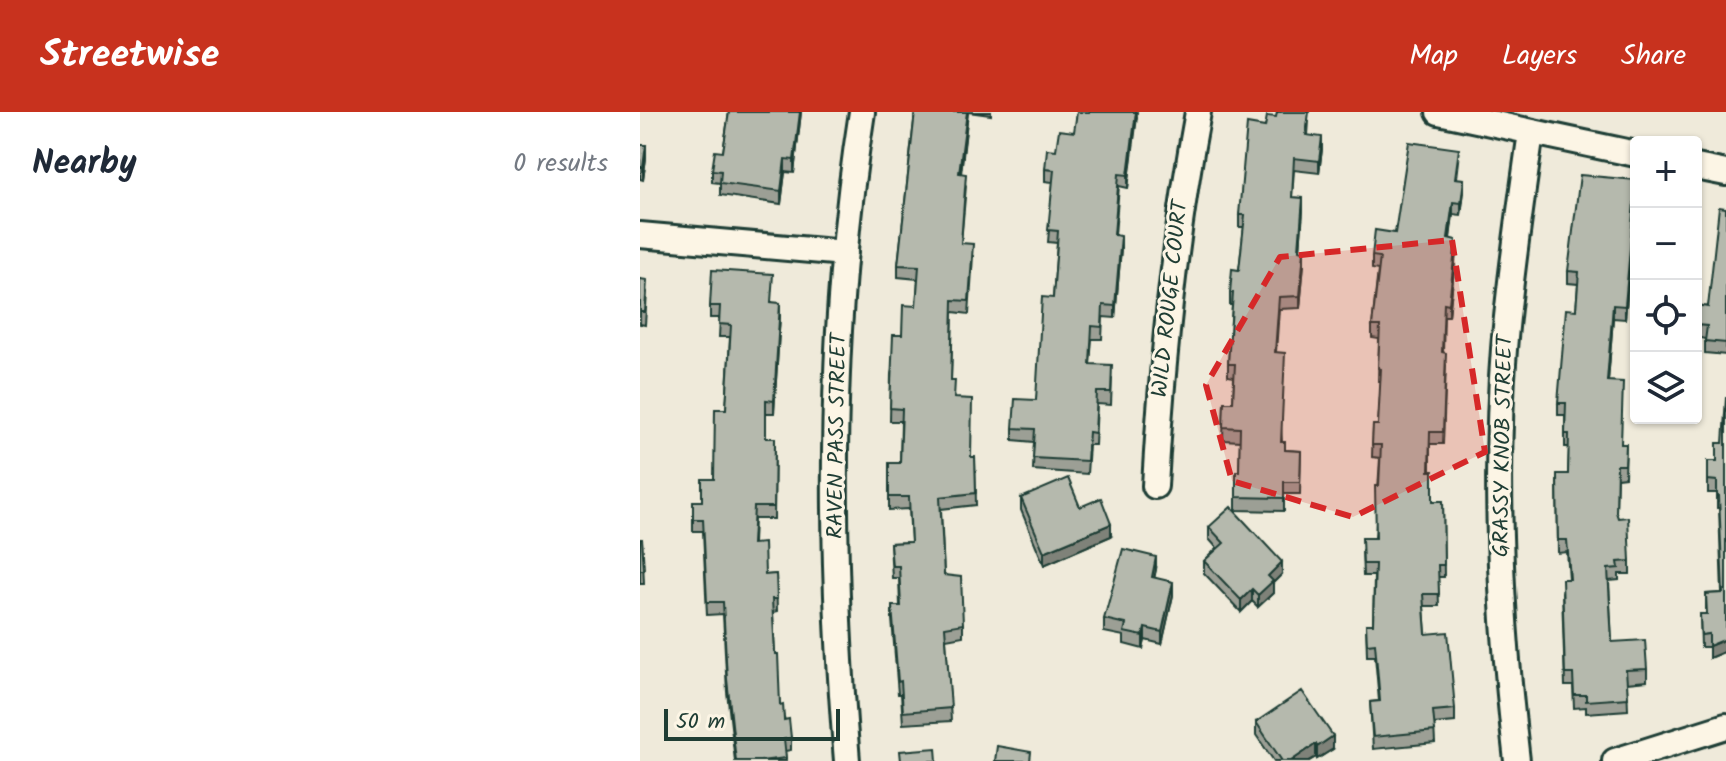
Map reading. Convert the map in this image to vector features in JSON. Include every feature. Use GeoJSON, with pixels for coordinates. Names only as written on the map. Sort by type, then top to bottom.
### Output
{"type":"FeatureCollection","features":[{"type":"Feature","properties":{"kind":"street","name":"RAVEN PASS STREET"},"geometry":{"type":"LineString","coordinates":[[847,761],[836,587],[835,476],[838,348],[845,253],[862,112]]}},
{"type":"Feature","properties":{"kind":"street","name":"WILD ROUGE COURT"},"geometry":{"type":"LineString","coordinates":[[1155,486],[1172,269],[1198,112]]}},
{"type":"Feature","properties":{"kind":"street"},"geometry":{"type":"LineString","coordinates":[[1439,112],[1630,153]]}},
{"type":"Feature","properties":{"kind":"street","name":"GRASSY KNOB STREET"},"geometry":{"type":"LineString","coordinates":[[1517,761],[1501,571],[1500,461],[1504,351],[1515,241],[1531,132]]}},
{"type":"Feature","properties":{"kind":"street"},"geometry":{"type":"LineString","coordinates":[[1702,168],[1726,173]]}},
{"type":"Feature","properties":{"kind":"street"},"geometry":{"type":"LineString","coordinates":[[640,235],[845,253]]}},
{"type":"Feature","properties":{"kind":"street"},"geometry":{"type":"LineString","coordinates":[[1615,761],[1726,726]]}},
{"type":"Feature","properties":{"kind":"highlighted area"},"geometry":{"type":"Polygon","coordinates":[[[1452,240],[1485,452],[1353,517],[1232,481],[1206,385],[1280,257],[1452,240]]]}},
{"type":"Feature","properties":{"kind":"building"},"geometry":{"type":"Polygon","coordinates":[[[729,112],[800,112],[794,160],[785,159],[781,191],[720,183],[721,171],[712,170],[715,151],[723,152],[729,112]]]}},
{"type":"Feature","properties":{"kind":"building"},"geometry":{"type":"Polygon","coordinates":[[[915,112],[967,112],[959,173],[966,174],[961,243],[973,244],[969,301],[953,300],[951,380],[955,380],[954,398],[972,399],[971,457],[975,457],[976,493],[940,497],[944,575],[961,577],[963,624],[945,627],[951,708],[903,712],[892,606],[901,606],[899,566],[892,566],[890,543],[911,542],[909,497],[889,497],[889,463],[900,463],[902,409],[890,408],[893,335],[902,335],[903,305],[916,306],[919,266],[898,265],[915,112]]]}},
{"type":"Feature","properties":{"kind":"building"},"geometry":{"type":"Polygon","coordinates":[[[1077,112],[1136,112],[1128,175],[1119,174],[1114,235],[1121,236],[1115,306],[1103,305],[1102,327],[1092,326],[1090,364],[1112,365],[1111,392],[1097,392],[1095,433],[1089,432],[1087,461],[1033,458],[1035,429],[1013,428],[1015,399],[1036,400],[1042,297],[1053,298],[1058,231],[1048,230],[1054,170],[1045,169],[1047,149],[1056,150],[1059,130],[1074,132],[1077,112]]]}},
{"type":"Feature","properties":{"kind":"building"},"geometry":{"type":"Polygon","coordinates":[[[1277,112],[1309,112],[1306,135],[1322,137],[1319,161],[1294,158],[1292,197],[1303,198],[1299,250],[1304,251],[1300,296],[1279,297],[1275,352],[1285,353],[1281,442],[1285,442],[1285,450],[1301,451],[1300,482],[1284,482],[1284,498],[1236,497],[1240,428],[1223,427],[1224,402],[1233,402],[1235,364],[1228,364],[1233,293],[1230,293],[1232,269],[1239,270],[1245,215],[1239,215],[1247,124],[1265,127],[1267,116],[1276,117],[1277,112]]]}},
{"type":"Feature","properties":{"kind":"building"},"geometry":{"type":"Polygon","coordinates":[[[1409,142],[1459,149],[1455,178],[1464,179],[1461,203],[1453,202],[1448,238],[1456,240],[1449,304],[1444,303],[1443,432],[1430,432],[1429,471],[1433,471],[1433,501],[1443,501],[1444,565],[1438,565],[1439,594],[1423,594],[1426,634],[1448,632],[1455,709],[1433,711],[1435,731],[1373,737],[1370,702],[1380,701],[1375,643],[1367,644],[1366,624],[1373,624],[1375,564],[1363,564],[1362,538],[1376,538],[1375,486],[1379,486],[1381,445],[1372,445],[1373,425],[1378,425],[1381,369],[1378,368],[1380,326],[1372,326],[1380,257],[1372,256],[1375,230],[1395,233],[1409,142]]]}},
{"type":"Feature","properties":{"kind":"building"},"geometry":{"type":"Polygon","coordinates":[[[640,145],[646,145],[643,167],[640,167],[640,145]]]}},
{"type":"Feature","properties":{"kind":"building"},"geometry":{"type":"Polygon","coordinates":[[[1580,175],[1630,179],[1630,249],[1625,306],[1613,305],[1607,381],[1623,382],[1621,444],[1626,444],[1625,465],[1617,465],[1616,512],[1618,518],[1628,517],[1630,561],[1618,562],[1619,568],[1608,569],[1612,642],[1645,640],[1647,669],[1626,670],[1628,698],[1586,701],[1586,695],[1574,695],[1573,674],[1565,674],[1562,579],[1570,579],[1567,540],[1558,540],[1557,474],[1568,474],[1569,434],[1565,434],[1566,403],[1558,403],[1566,309],[1576,310],[1579,272],[1568,271],[1580,175]]]}},
{"type":"Feature","properties":{"kind":"building"},"geometry":{"type":"Polygon","coordinates":[[[1719,207],[1726,208],[1726,343],[1705,341],[1707,326],[1702,326],[1702,306],[1708,307],[1719,207]]]}},
{"type":"Feature","properties":{"kind":"building"},"geometry":{"type":"Polygon","coordinates":[[[712,270],[773,274],[771,302],[780,303],[774,401],[766,400],[766,438],[775,438],[774,507],[754,507],[752,544],[764,543],[765,575],[776,574],[777,599],[772,599],[775,654],[778,654],[780,705],[783,704],[784,720],[789,719],[791,738],[784,739],[786,758],[736,761],[723,602],[707,602],[703,519],[693,519],[693,501],[702,501],[702,479],[714,479],[715,409],[726,409],[731,325],[719,324],[720,306],[710,306],[712,270]]]}},
{"type":"Feature","properties":{"kind":"building"},"geometry":{"type":"Polygon","coordinates":[[[640,279],[647,280],[645,312],[640,312],[640,279]]]}},
{"type":"Feature","properties":{"kind":"building"},"geometry":{"type":"Polygon","coordinates":[[[1726,397],[1726,639],[1709,646],[1709,634],[1701,635],[1700,614],[1707,614],[1706,594],[1723,593],[1719,496],[1717,481],[1708,480],[1708,461],[1717,461],[1717,443],[1723,443],[1726,397]]]}},
{"type":"Feature","properties":{"kind":"building"},"geometry":{"type":"Polygon","coordinates":[[[1068,478],[1080,507],[1101,498],[1111,524],[1044,552],[1021,498],[1068,478]]]}},
{"type":"Feature","properties":{"kind":"building"},"geometry":{"type":"Polygon","coordinates":[[[1231,507],[1282,562],[1268,576],[1273,581],[1258,595],[1252,589],[1241,600],[1204,561],[1224,543],[1209,527],[1231,507]]]}},
{"type":"Feature","properties":{"kind":"building"},"geometry":{"type":"Polygon","coordinates":[[[642,539],[644,570],[640,570],[642,539]]]}},
{"type":"Feature","properties":{"kind":"building"},"geometry":{"type":"Polygon","coordinates":[[[1123,549],[1156,557],[1152,577],[1173,582],[1162,632],[1145,628],[1143,636],[1124,632],[1126,624],[1104,619],[1123,549]]]}},
{"type":"Feature","properties":{"kind":"building"},"geometry":{"type":"Polygon","coordinates":[[[1302,691],[1333,736],[1291,761],[1282,761],[1256,722],[1302,691]]]}},
{"type":"Feature","properties":{"kind":"building"},"geometry":{"type":"Polygon","coordinates":[[[997,746],[1031,752],[1030,761],[995,761],[997,746]]]}},
{"type":"Feature","properties":{"kind":"building"},"geometry":{"type":"Polygon","coordinates":[[[936,748],[937,761],[901,761],[900,751],[936,748]]]}}]}
